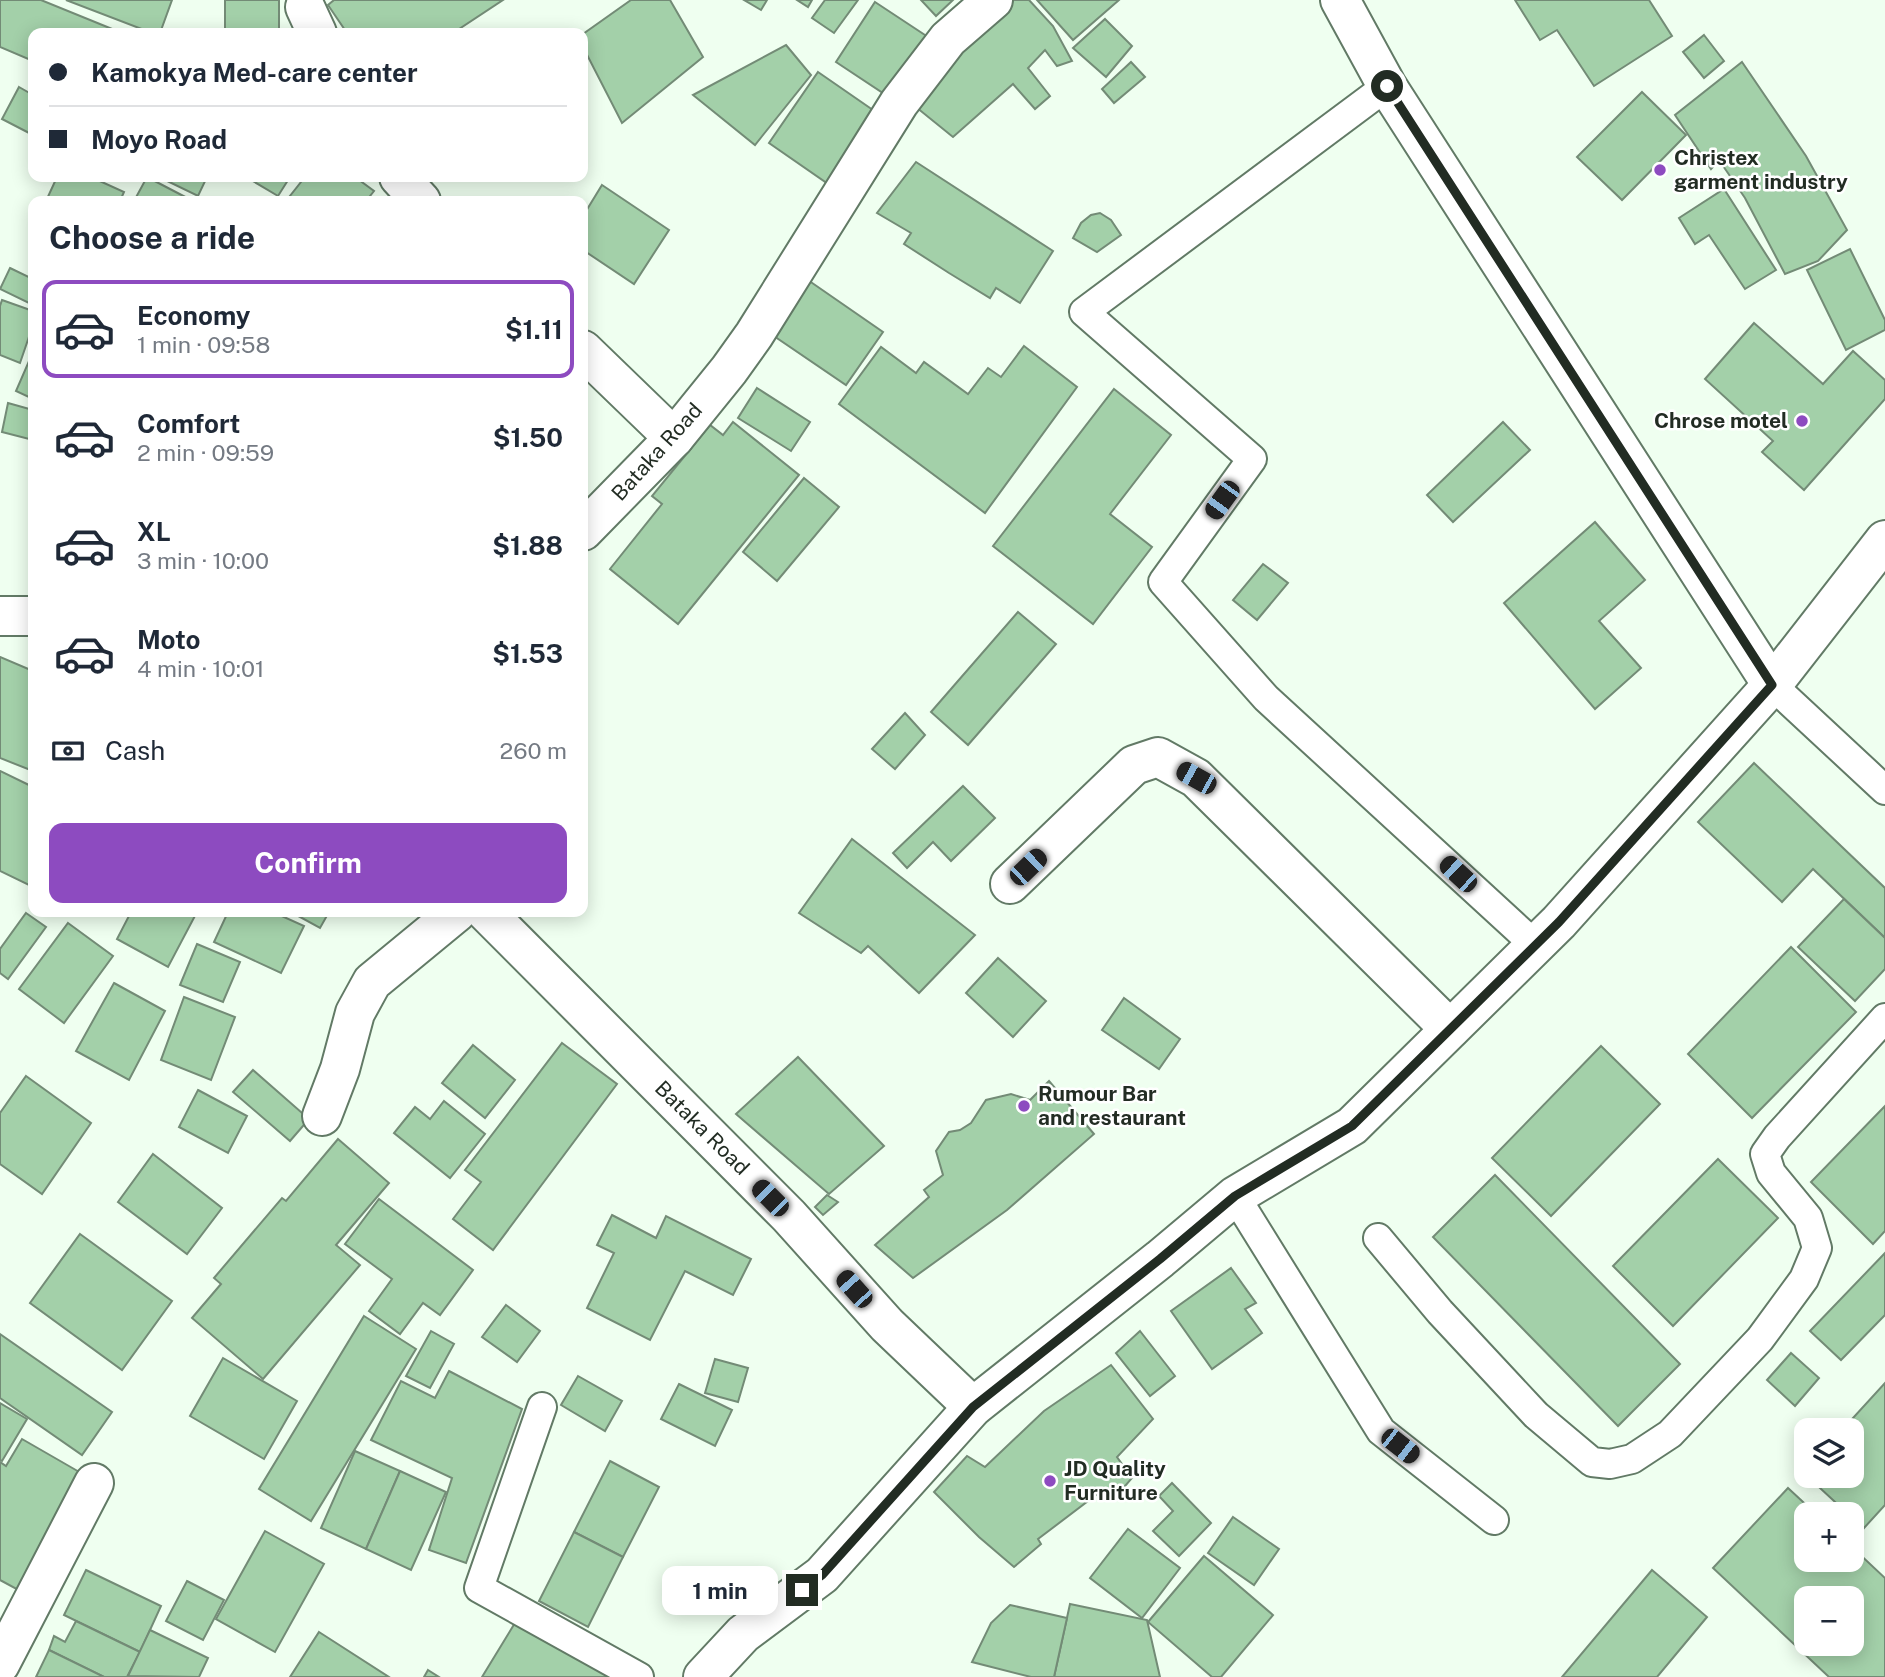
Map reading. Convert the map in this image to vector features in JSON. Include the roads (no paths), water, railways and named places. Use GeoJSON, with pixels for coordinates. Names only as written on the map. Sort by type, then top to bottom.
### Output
{"type":"FeatureCollection","features":[{"type":"Feature","properties":{"kind":"street","name":"Bataka Road"},"geometry":{"type":"LineString","coordinates":[[588,526],[674,438],[729,370],[754,335],[899,103],[948,39],[993,0]]}},
{"type":"Feature","properties":{"kind":"street"},"geometry":{"type":"LineString","coordinates":[[1340,0],[1387,86],[1772,685]]}},
{"type":"Feature","properties":{"kind":"street"},"geometry":{"type":"LineString","coordinates":[[404,182],[416,196]]}},
{"type":"Feature","properties":{"kind":"street"},"geometry":{"type":"LineString","coordinates":[[588,355],[674,438]]}},
{"type":"Feature","properties":{"kind":"street"},"geometry":{"type":"LineString","coordinates":[[703,1677],[743,1634],[822,1575],[973,1407],[1235,1196],[1352,1126],[1559,922],[1772,685],[1885,540]]}},
{"type":"Feature","properties":{"kind":"street"},"geometry":{"type":"LineString","coordinates":[[0,616],[28,616]]}},
{"type":"Feature","properties":{"kind":"street"},"geometry":{"type":"LineString","coordinates":[[1010,884],[1134,765],[1158,757],[1196,778],[1450,1029]]}},
{"type":"Feature","properties":{"kind":"street"},"geometry":{"type":"LineString","coordinates":[[322,1116],[340,1069],[355,1013],[372,982],[451,917]]}},
{"type":"Feature","properties":{"kind":"street","name":"Bataka Road"},"geometry":{"type":"LineString","coordinates":[[491,917],[789,1216],[887,1325],[973,1407]]}},
{"type":"Feature","properties":{"kind":"street"},"geometry":{"type":"LineString","coordinates":[[0,1664],[94,1483]]}},
{"type":"Feature","properties":{"kind":"lane"},"geometry":{"type":"LineString","coordinates":[[1387,86],[1083,312],[1252,459],[1163,582],[1266,698],[1535,945]]}},
{"type":"Feature","properties":{"kind":"lane"},"geometry":{"type":"LineString","coordinates":[[1772,685],[1885,790]]}},
{"type":"Feature","properties":{"kind":"lane"},"geometry":{"type":"LineString","coordinates":[[1378,1238],[1440,1312],[1536,1415],[1592,1462],[1610,1464],[1632,1459],[1670,1434],[1760,1339],[1804,1279],[1817,1248],[1808,1218],[1770,1173],[1765,1154],[1777,1137],[1885,1018]]}},
{"type":"Feature","properties":{"kind":"lane"},"geometry":{"type":"LineString","coordinates":[[1235,1196],[1381,1431],[1494,1520]]}},
{"type":"Feature","properties":{"kind":"lane"},"geometry":{"type":"LineString","coordinates":[[542,1407],[479,1588],[639,1677]]}},
{"type":"Feature","properties":{"kind":"place","name":"Christex garment industry"},"geometry":{"type":"Point","coordinates":[1660,170]}},
{"type":"Feature","properties":{"kind":"place","name":"Chrose motel"},"geometry":{"type":"Point","coordinates":[1802,421]}},
{"type":"Feature","properties":{"kind":"place","name":"Rumour Bar and restaurant"},"geometry":{"type":"Point","coordinates":[1024,1106]}},
{"type":"Feature","properties":{"kind":"place","name":"JD Quality Furniture"},"geometry":{"type":"Point","coordinates":[1050,1481]}}]}
